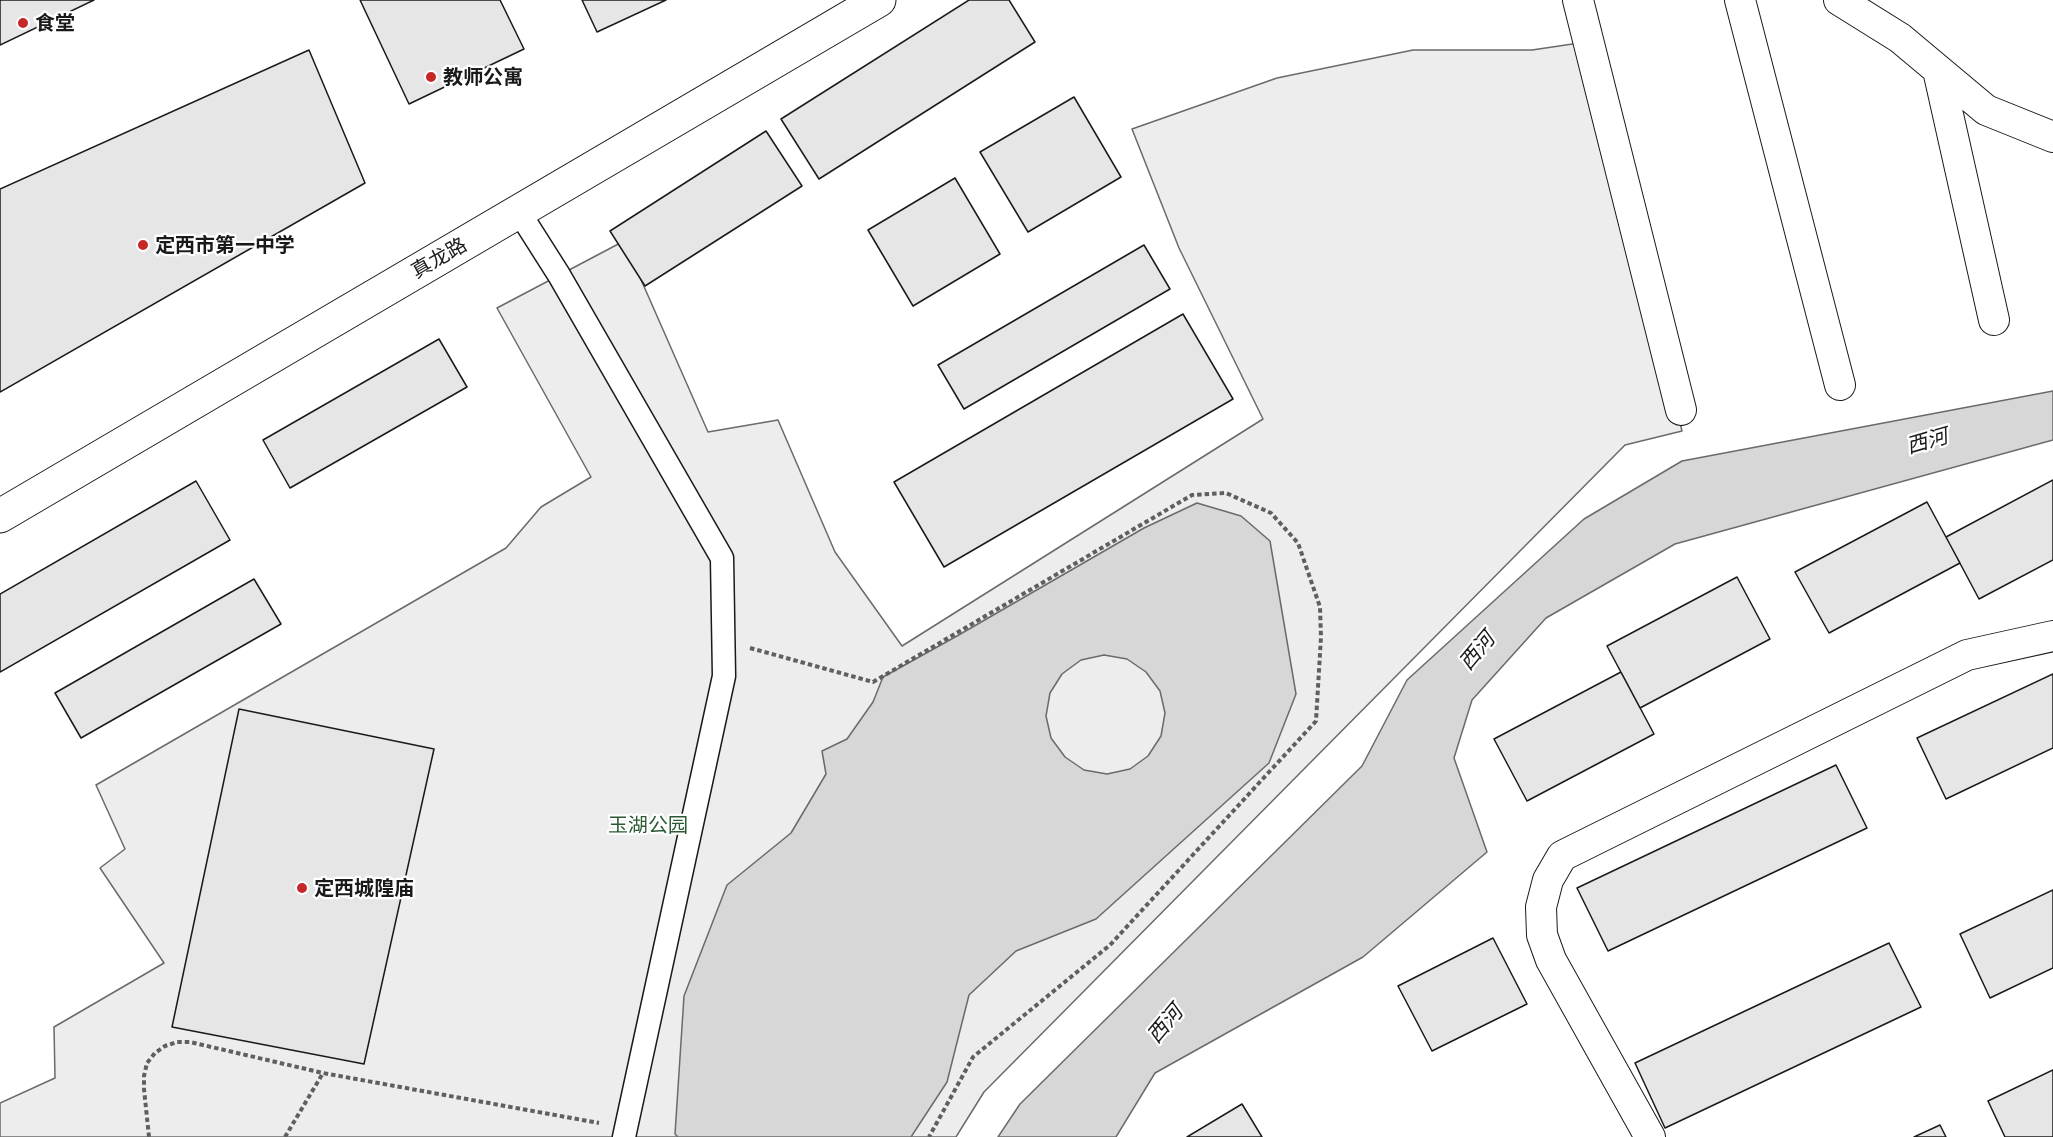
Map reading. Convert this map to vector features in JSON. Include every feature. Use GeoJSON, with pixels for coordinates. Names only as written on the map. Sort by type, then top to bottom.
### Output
{"type":"FeatureCollection","features":[{"type":"Feature","properties":{"kind":"main road","name":"真龙路"},"geometry":{"type":"LineString","coordinates":[[0,516],[879,0]]}},
{"type":"Feature","properties":{"kind":"street"},"geometry":{"type":"LineString","coordinates":[[1578,0],[1681,410]]}},
{"type":"Feature","properties":{"kind":"street"},"geometry":{"type":"LineString","coordinates":[[1740,0],[1840,385]]}},
{"type":"Feature","properties":{"kind":"street"},"geometry":{"type":"LineString","coordinates":[[1839,0],[1900,38],[1986,110],[2053,137]]}},
{"type":"Feature","properties":{"kind":"street"},"geometry":{"type":"LineString","coordinates":[[1938,70],[1994,320]]}},
{"type":"Feature","properties":{"kind":"street"},"geometry":{"type":"LineString","coordinates":[[519,212],[559,275],[722,558],[724,676],[625,1132]]}},
{"type":"Feature","properties":{"kind":"street"},"geometry":{"type":"LineString","coordinates":[[1650,1137],[1551,960],[1542,935],[1541,907],[1548,880],[1562,856],[1967,655],[2053,636]]}},
{"type":"Feature","properties":{"kind":"path"},"geometry":{"type":"LineString","coordinates":[[723,640],[873,682],[1192,495],[1226,493],[1271,513],[1298,543],[1320,607],[1321,637],[1316,721],[1110,945],[973,1057],[929,1137]]}},
{"type":"Feature","properties":{"kind":"path"},"geometry":{"type":"LineString","coordinates":[[149,1137],[144,1076],[147,1064],[154,1053],[177,1042],[190,1042],[323,1073],[625,1132]]}},
{"type":"Feature","properties":{"kind":"path"},"geometry":{"type":"LineString","coordinates":[[285,1137],[323,1073]]}},
{"type":"Feature","properties":{"kind":"shaded area","name":"玉湖公园"},"geometry":{"type":"Polygon","coordinates":[[[1586,42],[1682,431],[1625,445],[984,1092],[956,1137],[0,1137],[0,1103],[55,1078],[54,1027],[164,963],[100,868],[125,849],[96,785],[506,548],[541,507],[591,477],[497,308],[624,241],[708,432],[778,420],[835,552],[902,646],[1263,419],[1179,248],[1132,129],[1277,78],[1413,50],[1532,50],[1586,42]]]}},
{"type":"Feature","properties":{"kind":"water","name":"西河"},"geometry":{"type":"Polygon","coordinates":[[[2053,391],[2053,440],[1675,544],[1546,618],[1472,700],[1454,758],[1487,852],[1363,957],[1155,1073],[1116,1137],[998,1137],[1020,1104],[1362,766],[1407,680],[1584,519],[1682,461],[2053,391]]]}},
{"type":"Feature","properties":{"kind":"water"},"geometry":{"type":"Polygon","coordinates":[[[1197,503],[1241,516],[1270,541],[1296,694],[1269,763],[1096,919],[1016,951],[969,995],[947,1082],[911,1137],[678,1137],[675,1134],[684,996],[727,885],[791,833],[826,774],[822,751],[847,739],[873,702],[883,677],[1144,528],[1197,503]],[[1104,655],[1081,660],[1062,674],[1050,693],[1046,716],[1051,738],[1065,757],[1084,770],[1107,774],[1130,769],[1148,756],[1161,736],[1165,713],[1160,691],[1146,672],[1127,659],[1104,655]]]}},
{"type":"Feature","properties":{"kind":"building","name":"食堂"},"geometry":{"type":"Polygon","coordinates":[[[0,0],[94,0],[0,45],[0,0]]]}},
{"type":"Feature","properties":{"kind":"building","name":"教师公寓"},"geometry":{"type":"Polygon","coordinates":[[[360,0],[500,0],[524,49],[409,104],[360,0]]]}},
{"type":"Feature","properties":{"kind":"building"},"geometry":{"type":"Polygon","coordinates":[[[582,0],[666,0],[597,32],[582,0]]]}},
{"type":"Feature","properties":{"kind":"building"},"geometry":{"type":"Polygon","coordinates":[[[969,0],[1009,0],[1035,42],[819,179],[781,119],[969,0]]]}},
{"type":"Feature","properties":{"kind":"building"},"geometry":{"type":"Polygon","coordinates":[[[309,50],[365,183],[0,392],[0,189],[309,50]]]}},
{"type":"Feature","properties":{"kind":"building"},"geometry":{"type":"Polygon","coordinates":[[[1074,97],[1121,177],[1028,232],[980,152],[1074,97]]]}},
{"type":"Feature","properties":{"kind":"building"},"geometry":{"type":"Polygon","coordinates":[[[766,131],[802,186],[645,286],[610,231],[766,131]]]}},
{"type":"Feature","properties":{"kind":"building"},"geometry":{"type":"Polygon","coordinates":[[[955,178],[1000,254],[913,306],[868,230],[955,178]]]}},
{"type":"Feature","properties":{"kind":"building"},"geometry":{"type":"Polygon","coordinates":[[[1144,245],[1170,289],[964,409],[938,365],[1144,245]]]}},
{"type":"Feature","properties":{"kind":"building"},"geometry":{"type":"Polygon","coordinates":[[[1183,314],[1233,399],[944,567],[894,482],[1183,314]]]}},
{"type":"Feature","properties":{"kind":"building"},"geometry":{"type":"Polygon","coordinates":[[[439,339],[467,387],[290,488],[263,440],[439,339]]]}},
{"type":"Feature","properties":{"kind":"building"},"geometry":{"type":"Polygon","coordinates":[[[2053,480],[2053,560],[1979,599],[1946,537],[2053,480]]]}},
{"type":"Feature","properties":{"kind":"building"},"geometry":{"type":"Polygon","coordinates":[[[196,481],[230,540],[0,672],[0,594],[196,481]]]}},
{"type":"Feature","properties":{"kind":"building"},"geometry":{"type":"Polygon","coordinates":[[[1927,502],[1960,563],[1829,633],[1795,572],[1927,502]]]}},
{"type":"Feature","properties":{"kind":"building"},"geometry":{"type":"Polygon","coordinates":[[[1737,577],[1770,639],[1640,708],[1607,646],[1737,577]]]}},
{"type":"Feature","properties":{"kind":"building"},"geometry":{"type":"Polygon","coordinates":[[[254,579],[281,624],[81,738],[55,693],[254,579]]]}},
{"type":"Feature","properties":{"kind":"building"},"geometry":{"type":"Polygon","coordinates":[[[1621,672],[1654,734],[1527,801],[1494,739],[1621,672]]]}},
{"type":"Feature","properties":{"kind":"building"},"geometry":{"type":"Polygon","coordinates":[[[2053,674],[2053,748],[1946,799],[1917,738],[2053,674]]]}},
{"type":"Feature","properties":{"kind":"building","name":"定西城隍庙"},"geometry":{"type":"Polygon","coordinates":[[[239,709],[434,749],[364,1064],[172,1027],[239,709]]]}},
{"type":"Feature","properties":{"kind":"building"},"geometry":{"type":"Polygon","coordinates":[[[1836,765],[1867,828],[1608,951],[1577,888],[1836,765]]]}},
{"type":"Feature","properties":{"kind":"building"},"geometry":{"type":"Polygon","coordinates":[[[2053,890],[2053,968],[1990,998],[1960,934],[2053,890]]]}},
{"type":"Feature","properties":{"kind":"building"},"geometry":{"type":"Polygon","coordinates":[[[1493,938],[1527,1004],[1432,1051],[1398,986],[1493,938]]]}},
{"type":"Feature","properties":{"kind":"building"},"geometry":{"type":"Polygon","coordinates":[[[1889,943],[1921,1007],[1665,1128],[1635,1063],[1889,943]]]}},
{"type":"Feature","properties":{"kind":"building"},"geometry":{"type":"Polygon","coordinates":[[[2053,1070],[2053,1137],[2005,1137],[1988,1101],[2053,1070]]]}},
{"type":"Feature","properties":{"kind":"building"},"geometry":{"type":"Polygon","coordinates":[[[1242,1104],[1262,1137],[1187,1137],[1242,1104]]]}},
{"type":"Feature","properties":{"kind":"building"},"geometry":{"type":"Polygon","coordinates":[[[1940,1125],[1946,1137],[1914,1137],[1940,1125]]]}},
{"type":"Feature","properties":{"kind":"place","name":"食堂"},"geometry":{"type":"Point","coordinates":[23,23]}},
{"type":"Feature","properties":{"kind":"place","name":"教师公寓"},"geometry":{"type":"Point","coordinates":[431,77]}},
{"type":"Feature","properties":{"kind":"place","name":"定西市第一中学"},"geometry":{"type":"Point","coordinates":[143,245]}},
{"type":"Feature","properties":{"kind":"place","name":"定西城隍庙"},"geometry":{"type":"Point","coordinates":[302,888]}}]}
